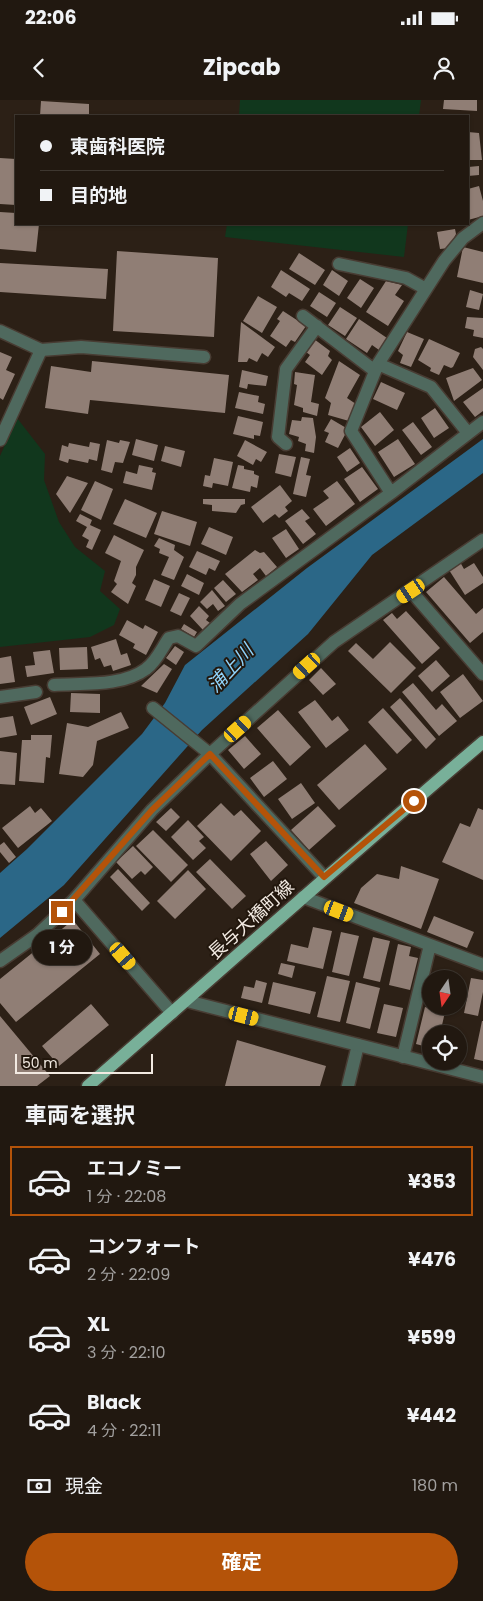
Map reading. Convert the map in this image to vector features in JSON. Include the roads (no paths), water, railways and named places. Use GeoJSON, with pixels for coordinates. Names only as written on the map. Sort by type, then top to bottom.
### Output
{"type":"FeatureCollection","features":[{"type":"Feature","properties":{"kind":"main road","name":"長与大橋町線"},"geometry":{"type":"LineString","coordinates":[[88,1086],[188,1001],[324,877],[483,742]]}},
{"type":"Feature","properties":{"kind":"street"},"geometry":{"type":"LineString","coordinates":[[391,493],[351,431],[376,367],[426,289],[462,238],[483,223]]}},
{"type":"Feature","properties":{"kind":"street"},"geometry":{"type":"LineString","coordinates":[[339,264],[406,278],[426,289]]}},
{"type":"Feature","properties":{"kind":"street"},"geometry":{"type":"LineString","coordinates":[[303,316],[376,367],[431,387],[468,433]]}},
{"type":"Feature","properties":{"kind":"street"},"geometry":{"type":"LineString","coordinates":[[286,444],[278,437],[286,369],[316,326]]}},
{"type":"Feature","properties":{"kind":"street"},"geometry":{"type":"LineString","coordinates":[[0,331],[41,350],[81,347],[204,357]]}},
{"type":"Feature","properties":{"kind":"street"},"geometry":{"type":"LineString","coordinates":[[0,440],[41,350]]}},
{"type":"Feature","properties":{"kind":"street"},"geometry":{"type":"LineString","coordinates":[[54,685],[122,679],[139,673],[155,659],[169,638],[178,636],[196,646],[240,604],[391,493],[483,422]]}},
{"type":"Feature","properties":{"kind":"street"},"geometry":{"type":"LineString","coordinates":[[0,961],[37,935],[74,900],[152,810],[210,754],[334,642],[483,540]]}},
{"type":"Feature","properties":{"kind":"street"},"geometry":{"type":"LineString","coordinates":[[411,591],[483,674]]}},
{"type":"Feature","properties":{"kind":"street"},"geometry":{"type":"LineString","coordinates":[[0,697],[36,692]]}},
{"type":"Feature","properties":{"kind":"street"},"geometry":{"type":"LineString","coordinates":[[153,708],[210,754],[324,877]]}},
{"type":"Feature","properties":{"kind":"street"},"geometry":{"type":"LineString","coordinates":[[303,897],[483,965]]}},
{"type":"Feature","properties":{"kind":"street"},"geometry":{"type":"LineString","coordinates":[[74,900],[172,1013]]}},
{"type":"Feature","properties":{"kind":"street"},"geometry":{"type":"LineString","coordinates":[[403,1057],[430,945]]}},
{"type":"Feature","properties":{"kind":"street"},"geometry":{"type":"LineString","coordinates":[[188,1001],[483,1078]]}},
{"type":"Feature","properties":{"kind":"street"},"geometry":{"type":"LineString","coordinates":[[348,1086],[358,1045]]}},
{"type":"Feature","properties":{"kind":"water","name":"浦上川"},"geometry":{"type":"Polygon","coordinates":[[[483,439],[483,473],[372,555],[308,634],[202,730],[64,885],[0,938],[0,873],[27,849],[142,734],[165,703],[185,665],[307,568],[483,439]]]}}]}
